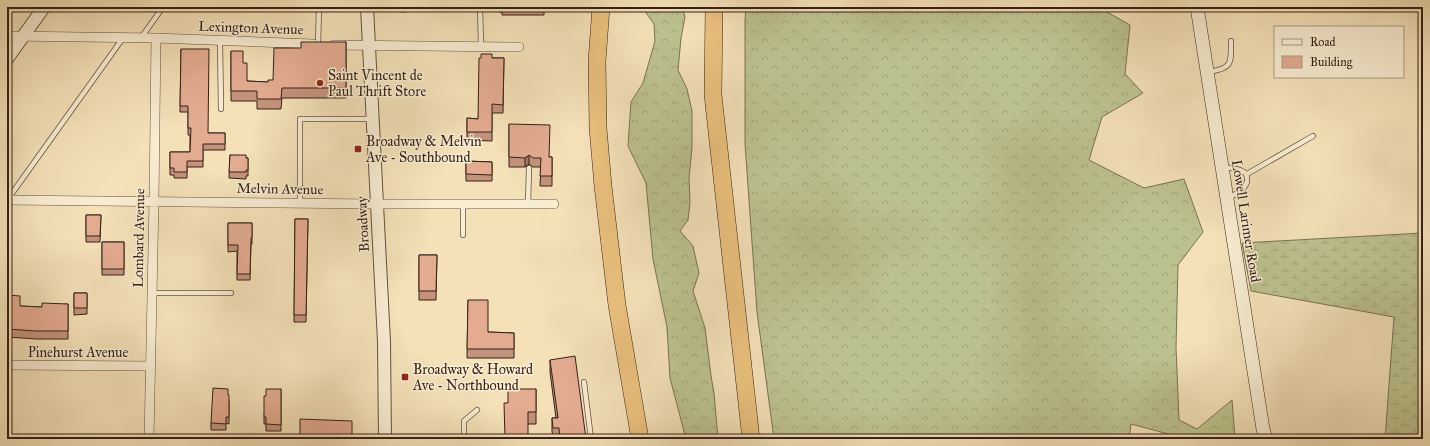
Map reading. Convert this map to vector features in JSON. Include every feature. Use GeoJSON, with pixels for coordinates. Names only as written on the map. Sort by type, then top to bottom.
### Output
{"type":"FeatureCollection","features":[{"type":"Feature","properties":{"kind":"highway"},"geometry":{"type":"LineString","coordinates":[[601,7],[598,61],[598,128],[603,186],[617,305],[640,439]]}},
{"type":"Feature","properties":{"kind":"highway"},"geometry":{"type":"LineString","coordinates":[[714,7],[713,95],[751,439]]}},
{"type":"Feature","properties":{"kind":"main road","name":"Lowell Larimer Road"},"geometry":{"type":"LineString","coordinates":[[1197,7],[1263,429],[1266,439]]}},
{"type":"Feature","properties":{"kind":"street"},"geometry":{"type":"LineString","coordinates":[[7,59],[44,7]]}},
{"type":"Feature","properties":{"kind":"street","name":"Broadway"},"geometry":{"type":"LineString","coordinates":[[367,7],[384,342],[385,439]]}},
{"type":"Feature","properties":{"kind":"street","name":"Lexington Avenue"},"geometry":{"type":"LineString","coordinates":[[7,36],[156,38],[368,46],[519,47]]}},
{"type":"Feature","properties":{"kind":"street","name":"Lombard Avenue"},"geometry":{"type":"LineString","coordinates":[[149,439],[156,38]]}},
{"type":"Feature","properties":{"kind":"street","name":"Melvin Avenue"},"geometry":{"type":"LineString","coordinates":[[7,200],[377,204],[554,204]]}},
{"type":"Feature","properties":{"kind":"street","name":"Pinehurst Avenue"},"geometry":{"type":"LineString","coordinates":[[7,366],[150,366]]}},
{"type":"Feature","properties":{"kind":"lane"},"geometry":{"type":"LineString","coordinates":[[141,38],[163,7]]}},
{"type":"Feature","properties":{"kind":"lane"},"geometry":{"type":"LineString","coordinates":[[318,44],[319,7]]}},
{"type":"Feature","properties":{"kind":"lane"},"geometry":{"type":"LineString","coordinates":[[480,7],[481,46]]}},
{"type":"Feature","properties":{"kind":"lane"},"geometry":{"type":"LineString","coordinates":[[7,200],[123,38]]}},
{"type":"Feature","properties":{"kind":"lane"},"geometry":{"type":"LineString","coordinates":[[220,40],[221,109]]}},
{"type":"Feature","properties":{"kind":"lane"},"geometry":{"type":"LineString","coordinates":[[1207,72],[1225,68],[1229,64],[1231,58],[1231,41]]}},
{"type":"Feature","properties":{"kind":"lane"},"geometry":{"type":"LineString","coordinates":[[300,203],[300,119],[372,119]]}},
{"type":"Feature","properties":{"kind":"lane"},"geometry":{"type":"LineString","coordinates":[[1247,174],[1313,136]]}},
{"type":"Feature","properties":{"kind":"lane"},"geometry":{"type":"LineString","coordinates":[[1222,166],[1242,171],[1247,174]]}},
{"type":"Feature","properties":{"kind":"lane"},"geometry":{"type":"LineString","coordinates":[[528,204],[529,168]]}},
{"type":"Feature","properties":{"kind":"lane"},"geometry":{"type":"LineString","coordinates":[[1227,198],[1244,188],[1248,180],[1247,174]]}},
{"type":"Feature","properties":{"kind":"lane"},"geometry":{"type":"LineString","coordinates":[[463,204],[463,235]]}},
{"type":"Feature","properties":{"kind":"lane"},"geometry":{"type":"LineString","coordinates":[[152,293],[232,293]]}},
{"type":"Feature","properties":{"kind":"lane"},"geometry":{"type":"LineString","coordinates":[[584,382],[591,439]]}},
{"type":"Feature","properties":{"kind":"lane"},"geometry":{"type":"LineString","coordinates":[[464,439],[464,421],[477,410]]}},
{"type":"Feature","properties":{"kind":"green space"},"geometry":{"type":"Polygon","coordinates":[[[642,7],[682,7],[685,17],[681,38],[678,70],[687,89],[692,111],[692,148],[689,177],[690,202],[688,220],[680,231],[693,246],[699,273],[693,291],[705,328],[714,393],[718,439],[686,439],[670,378],[667,327],[653,259],[646,183],[628,146],[631,102],[643,83],[655,41],[654,24],[642,7]]]}},
{"type":"Feature","properties":{"kind":"green space"},"geometry":{"type":"Polygon","coordinates":[[[746,7],[1107,7],[1107,12],[1130,25],[1125,74],[1143,93],[1102,117],[1089,160],[1144,188],[1184,179],[1203,232],[1178,265],[1176,347],[1179,420],[1197,429],[1232,400],[1235,438],[1187,439],[1131,424],[1129,439],[774,439],[757,312],[745,144],[746,7]]]}},
{"type":"Feature","properties":{"kind":"green space"},"geometry":{"type":"Polygon","coordinates":[[[1423,233],[1423,439],[1385,439],[1394,317],[1251,291],[1242,243],[1423,233]]]}},
{"type":"Feature","properties":{"kind":"building"},"geometry":{"type":"Polygon","coordinates":[[[301,42],[346,42],[346,88],[282,88],[281,99],[257,99],[257,91],[231,91],[231,51],[243,51],[243,63],[247,63],[247,81],[268,82],[268,80],[273,80],[274,48],[301,48],[301,42]]]}},
{"type":"Feature","properties":{"kind":"building"},"geometry":{"type":"Polygon","coordinates":[[[181,49],[209,49],[208,133],[225,133],[225,144],[203,144],[203,161],[187,161],[187,172],[174,172],[174,168],[170,168],[170,152],[190,152],[191,128],[188,128],[188,106],[180,106],[181,49]]]}},
{"type":"Feature","properties":{"kind":"building"},"geometry":{"type":"Polygon","coordinates":[[[481,54],[492,54],[492,58],[504,58],[503,105],[492,104],[492,132],[467,132],[467,118],[478,119],[479,58],[481,58],[481,54]]]}},
{"type":"Feature","properties":{"kind":"building"},"geometry":{"type":"Polygon","coordinates":[[[509,124],[550,125],[549,157],[552,157],[552,176],[540,176],[541,158],[533,158],[529,155],[525,158],[509,157],[509,124]]]}},
{"type":"Feature","properties":{"kind":"building"},"geometry":{"type":"Polygon","coordinates":[[[230,155],[246,155],[246,158],[248,158],[248,170],[246,170],[246,172],[229,172],[230,155]]]}},
{"type":"Feature","properties":{"kind":"building"},"geometry":{"type":"Polygon","coordinates":[[[466,161],[492,162],[492,175],[466,174],[466,161]]]}},
{"type":"Feature","properties":{"kind":"building"},"geometry":{"type":"Polygon","coordinates":[[[86,215],[101,215],[100,236],[86,236],[86,215]]]}},
{"type":"Feature","properties":{"kind":"building"},"geometry":{"type":"Polygon","coordinates":[[[295,219],[308,219],[306,315],[294,315],[295,219]]]}},
{"type":"Feature","properties":{"kind":"building"},"geometry":{"type":"Polygon","coordinates":[[[228,223],[252,223],[250,274],[237,274],[238,245],[228,245],[228,223]]]}},
{"type":"Feature","properties":{"kind":"building"},"geometry":{"type":"Polygon","coordinates":[[[102,242],[124,242],[124,269],[102,269],[102,242]]]}},
{"type":"Feature","properties":{"kind":"building"},"geometry":{"type":"Polygon","coordinates":[[[419,255],[437,255],[436,291],[419,291],[419,255]]]}},
{"type":"Feature","properties":{"kind":"building"},"geometry":{"type":"Polygon","coordinates":[[[74,293],[87,293],[87,308],[74,308],[74,293]]]}},
{"type":"Feature","properties":{"kind":"building"},"geometry":{"type":"Polygon","coordinates":[[[8,295],[20,296],[20,306],[42,307],[42,303],[68,304],[68,331],[7,329],[8,295]]]}},
{"type":"Feature","properties":{"kind":"building"},"geometry":{"type":"Polygon","coordinates":[[[468,300],[488,300],[488,332],[514,333],[514,349],[467,349],[468,300]]]}},
{"type":"Feature","properties":{"kind":"building"},"geometry":{"type":"Polygon","coordinates":[[[575,356],[586,439],[560,439],[559,428],[553,428],[552,418],[558,418],[550,360],[575,356]]]}},
{"type":"Feature","properties":{"kind":"building"},"geometry":{"type":"Polygon","coordinates":[[[213,388],[228,389],[229,417],[226,417],[226,424],[211,423],[213,388]]]}},
{"type":"Feature","properties":{"kind":"building"},"geometry":{"type":"Polygon","coordinates":[[[266,389],[281,389],[281,425],[266,424],[266,417],[264,417],[264,396],[266,396],[266,389]]]}},
{"type":"Feature","properties":{"kind":"building"},"geometry":{"type":"Polygon","coordinates":[[[508,389],[536,389],[536,412],[528,412],[528,439],[505,439],[504,403],[508,403],[508,389]]]}},
{"type":"Feature","properties":{"kind":"building"},"geometry":{"type":"Polygon","coordinates":[[[7,393],[11,393],[11,405],[7,405],[7,393]]]}},
{"type":"Feature","properties":{"kind":"building"},"geometry":{"type":"Polygon","coordinates":[[[300,419],[352,421],[352,439],[300,439],[300,419]]]}},
{"type":"Feature","properties":{"kind":"place","name":"Saint Vincent de Paul Thrift Store"},"geometry":{"type":"Point","coordinates":[320,83]}},
{"type":"Feature","properties":{"kind":"place","name":"Broadway & Melvin Ave - Southbound"},"geometry":{"type":"Point","coordinates":[358,149]}},
{"type":"Feature","properties":{"kind":"place","name":"Broadway & Howard Ave - Northbound"},"geometry":{"type":"Point","coordinates":[405,377]}}]}
